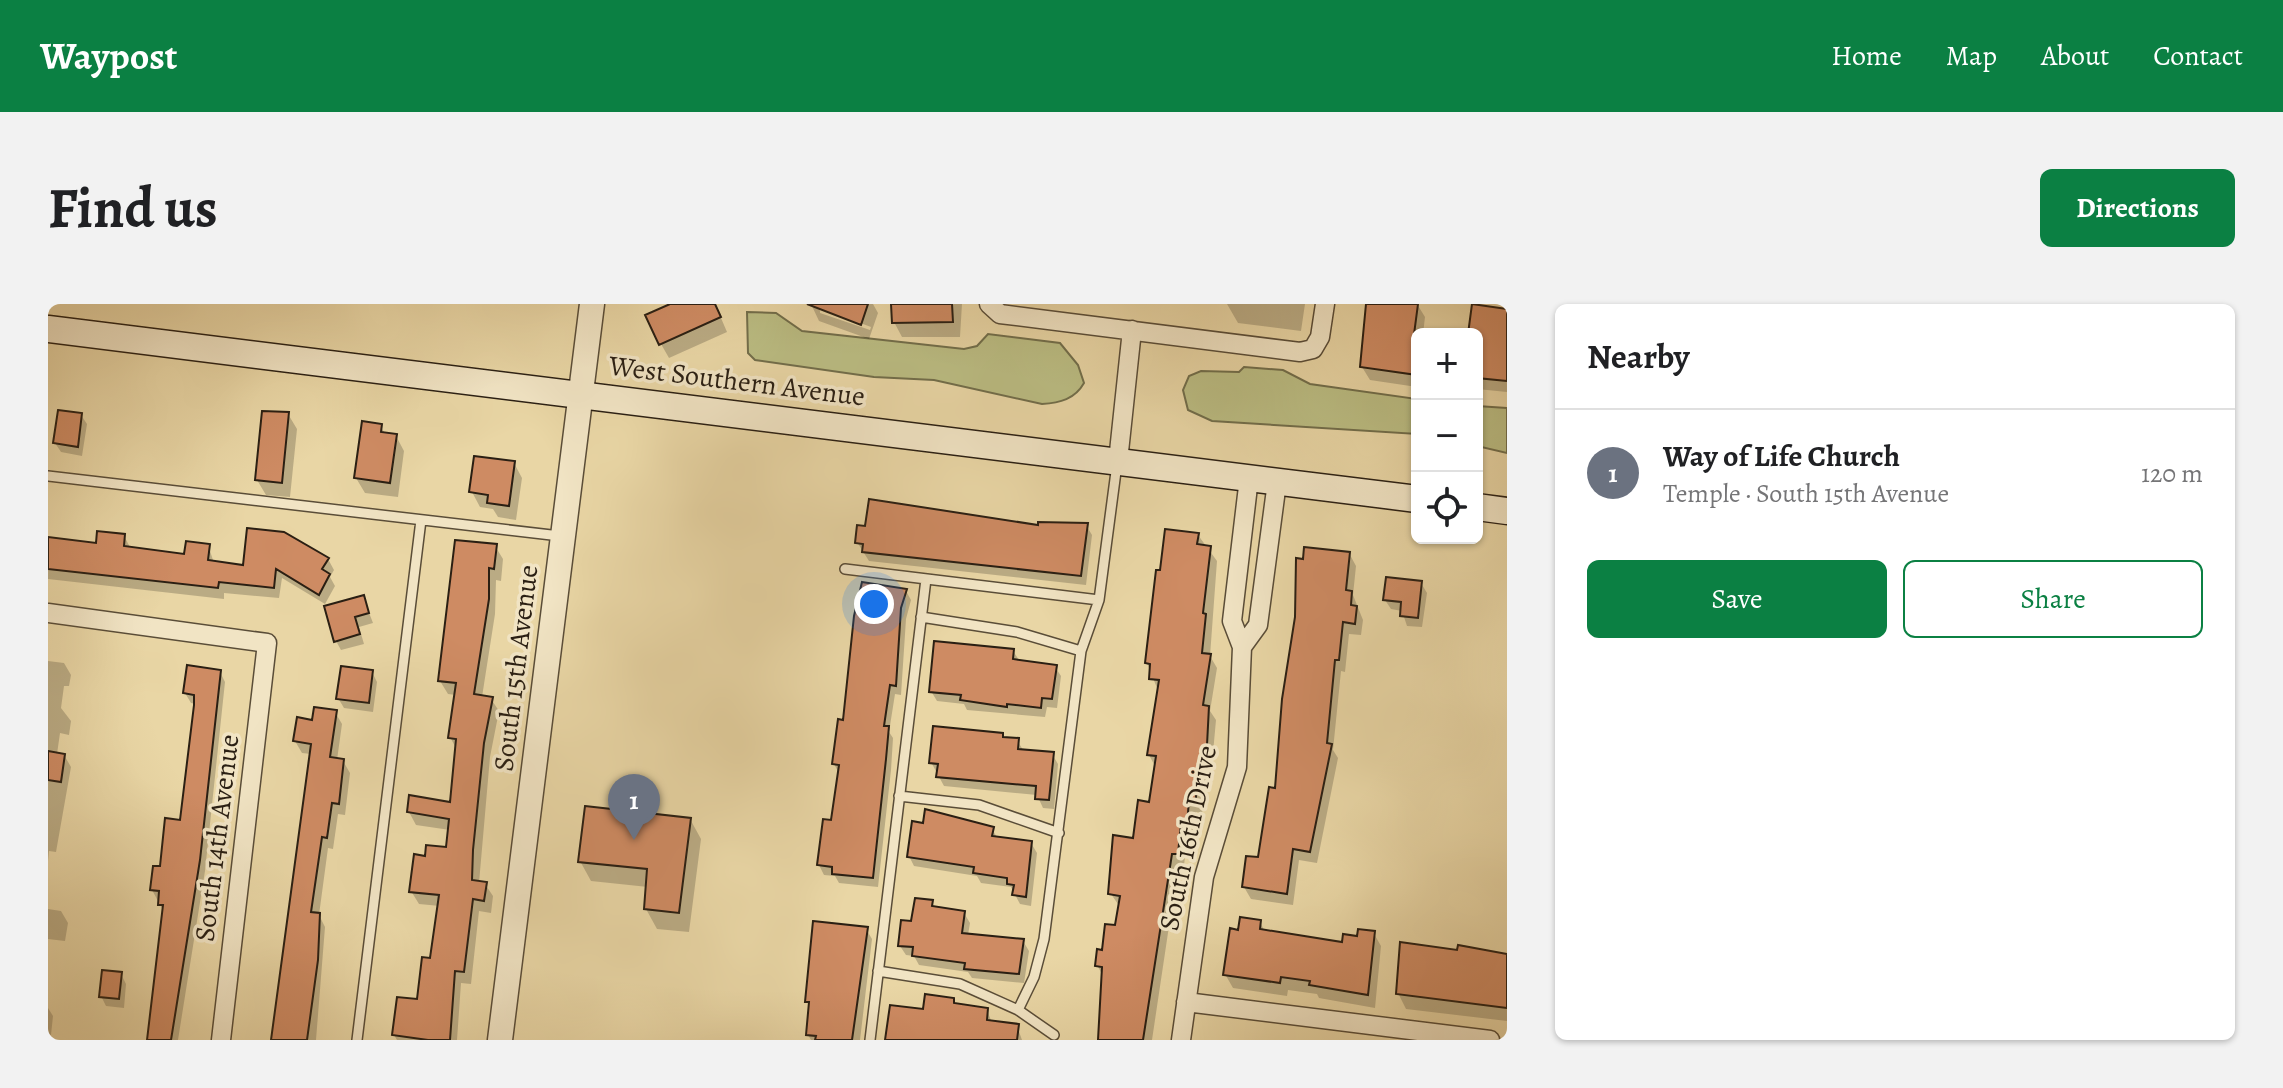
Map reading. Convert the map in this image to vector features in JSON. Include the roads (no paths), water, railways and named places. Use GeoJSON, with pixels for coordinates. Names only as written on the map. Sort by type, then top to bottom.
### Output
{"type":"FeatureCollection","features":[{"type":"Feature","properties":{"kind":"main road","name":"West Southern Avenue"},"geometry":{"type":"LineString","coordinates":[[48,329],[1411,498]]}},
{"type":"Feature","properties":{"kind":"main road"},"geometry":{"type":"LineString","coordinates":[[1483,508],[1507,511]]}},
{"type":"Feature","properties":{"kind":"street","name":"South 15th Avenue"},"geometry":{"type":"LineString","coordinates":[[500,1040],[592,304]]}},
{"type":"Feature","properties":{"kind":"street"},"geometry":{"type":"LineString","coordinates":[[990,306],[1000,314],[1300,352],[1313,349],[1320,337],[1325,304]]}},
{"type":"Feature","properties":{"kind":"street"},"geometry":{"type":"LineString","coordinates":[[1118,461],[1132,330]]}},
{"type":"Feature","properties":{"kind":"street","name":"South 16th Drive"},"geometry":{"type":"LineString","coordinates":[[1181,1040],[1204,877],[1237,767],[1242,647],[1232,621],[1249,478]]}},
{"type":"Feature","properties":{"kind":"street","name":"South 16th Drive"},"geometry":{"type":"LineString","coordinates":[[1242,647],[1258,625],[1277,482]]}},
{"type":"Feature","properties":{"kind":"street"},"geometry":{"type":"LineString","coordinates":[[1236,577],[1264,580]]}},
{"type":"Feature","properties":{"kind":"street","name":"South 14th Avenue"},"geometry":{"type":"LineString","coordinates":[[48,613],[267,643],[221,1040]]}},
{"type":"Feature","properties":{"kind":"street"},"geometry":{"type":"LineString","coordinates":[[1186,1002],[1402,1034],[1490,1040]]}},
{"type":"Feature","properties":{"kind":"lane"},"geometry":{"type":"LineString","coordinates":[[1018,1010],[1034,977],[1044,939],[1081,651],[1099,600],[1118,461]]}},
{"type":"Feature","properties":{"kind":"lane"},"geometry":{"type":"LineString","coordinates":[[48,476],[563,536]]}},
{"type":"Feature","properties":{"kind":"lane"},"geometry":{"type":"LineString","coordinates":[[357,1040],[421,520]]}},
{"type":"Feature","properties":{"kind":"lane"},"geometry":{"type":"LineString","coordinates":[[845,569],[1099,600]]}},
{"type":"Feature","properties":{"kind":"lane"},"geometry":{"type":"LineString","coordinates":[[870,1040],[926,579]]}},
{"type":"Feature","properties":{"kind":"lane"},"geometry":{"type":"LineString","coordinates":[[921,617],[1017,632],[1081,651]]}},
{"type":"Feature","properties":{"kind":"lane"},"geometry":{"type":"LineString","coordinates":[[899,796],[979,805],[1059,833]]}},
{"type":"Feature","properties":{"kind":"lane"},"geometry":{"type":"LineString","coordinates":[[878,971],[960,984],[1018,1010],[1054,1035]]}},
{"type":"Feature","properties":{"kind":"place","name":"Way of Life Church"},"geometry":{"type":"Point","coordinates":[634,840]}}]}
